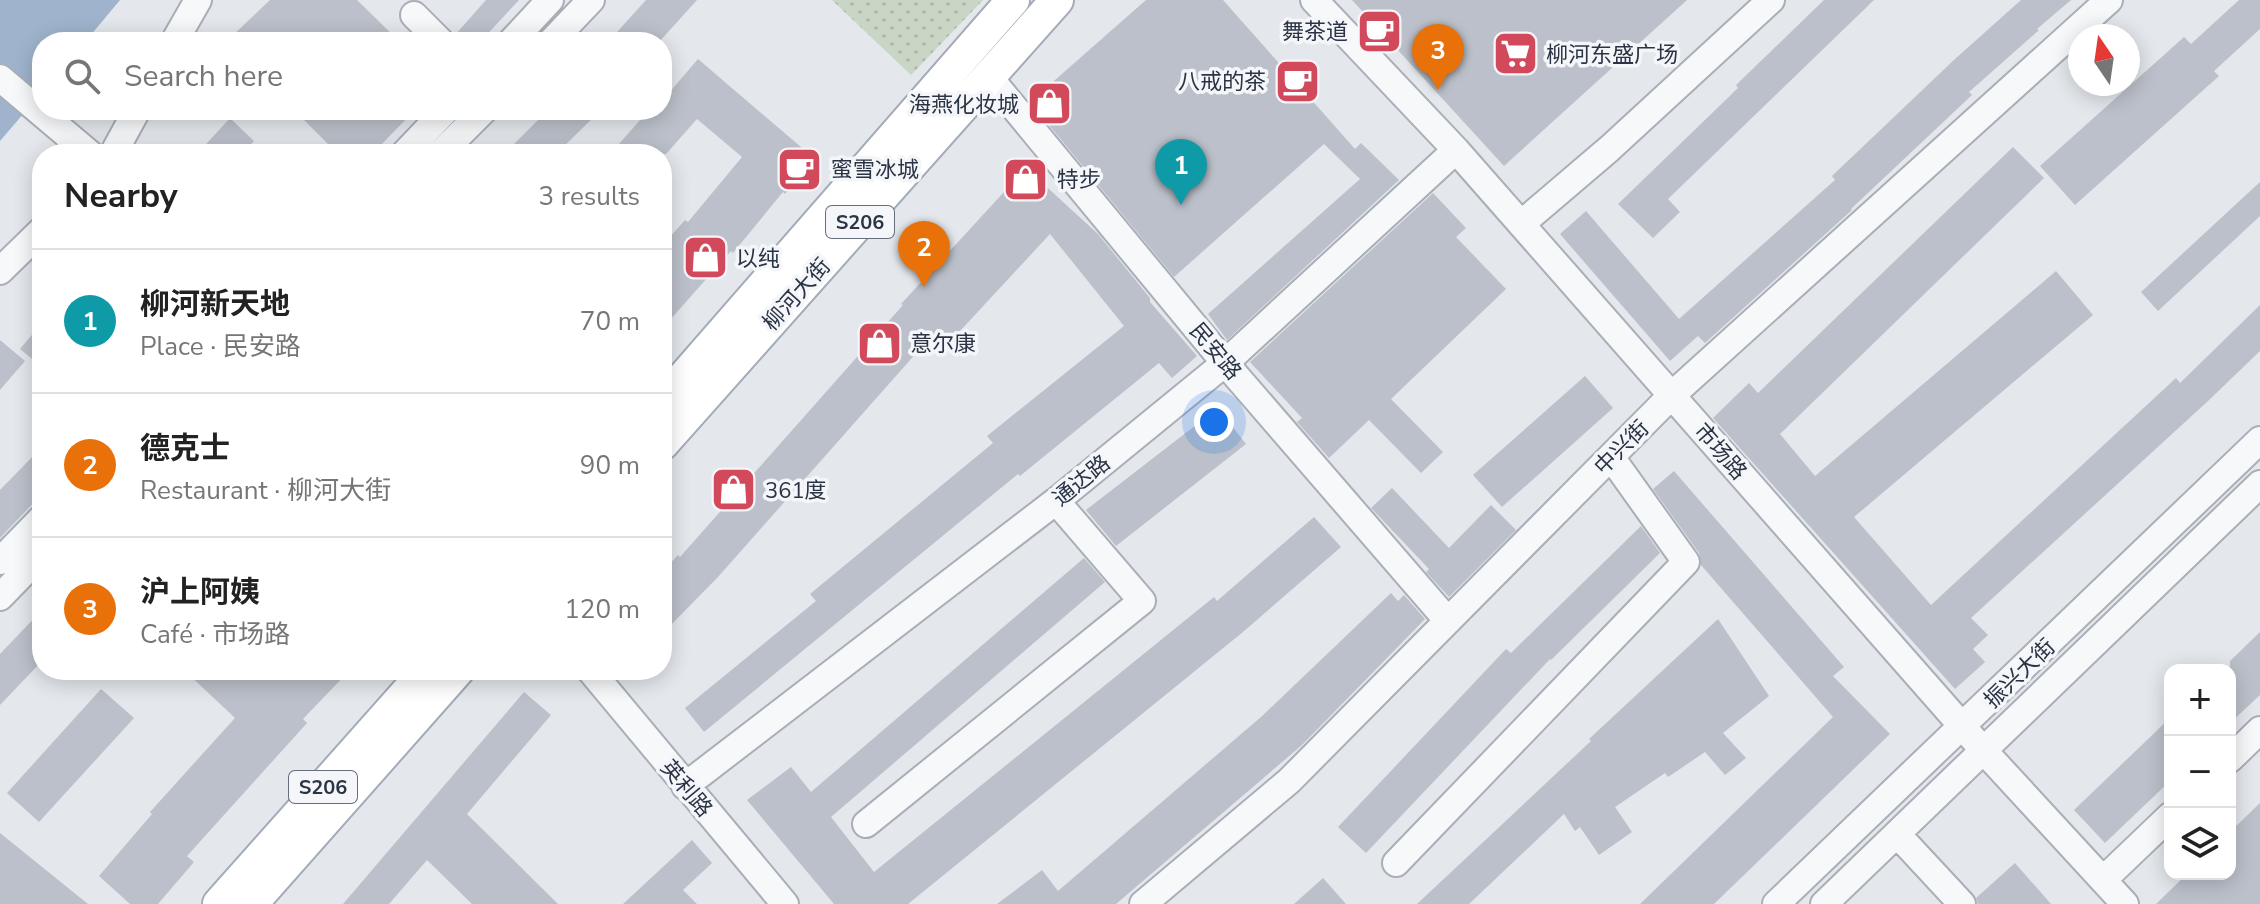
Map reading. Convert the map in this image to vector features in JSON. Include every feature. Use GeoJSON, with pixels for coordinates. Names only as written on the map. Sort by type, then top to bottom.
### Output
{"type":"FeatureCollection","features":[{"type":"Feature","properties":{"kind":"main road","name":"柳河大街"},"geometry":{"type":"LineString","coordinates":[[672,391],[1013,0]]}},
{"type":"Feature","properties":{"kind":"main road","name":"柳河大街"},"geometry":{"type":"LineString","coordinates":[[672,433],[1057,0]]}},
{"type":"Feature","properties":{"kind":"main road","name":"S206"},"geometry":{"type":"LineString","coordinates":[[219,904],[418,680]]}},
{"type":"Feature","properties":{"kind":"main road","name":"S206"},"geometry":{"type":"LineString","coordinates":[[251,904],[449,680]]}},
{"type":"Feature","properties":{"kind":"street"},"geometry":{"type":"LineString","coordinates":[[180,32],[198,0]]}},
{"type":"Feature","properties":{"kind":"street"},"geometry":{"type":"LineString","coordinates":[[520,32],[550,0]]}},
{"type":"Feature","properties":{"kind":"street"},"geometry":{"type":"LineString","coordinates":[[561,32],[591,0]]}},
{"type":"Feature","properties":{"kind":"street","name":"市场路"},"geometry":{"type":"LineString","coordinates":[[1314,0],[1456,150],[1984,751],[2125,904]]}},
{"type":"Feature","properties":{"kind":"street"},"geometry":{"type":"LineString","coordinates":[[1521,224],[1609,149],[1771,0]]}},
{"type":"Feature","properties":{"kind":"street","name":"中兴街"},"geometry":{"type":"LineString","coordinates":[[1143,904],[1289,781],[1672,395],[2109,0]]}},
{"type":"Feature","properties":{"kind":"street"},"geometry":{"type":"LineString","coordinates":[[414,15],[431,32]]}},
{"type":"Feature","properties":{"kind":"street","name":"民安路"},"geometry":{"type":"LineString","coordinates":[[989,77],[1225,363],[1448,621]]}},
{"type":"Feature","properties":{"kind":"street"},"geometry":{"type":"LineString","coordinates":[[0,78],[32,103]]}},
{"type":"Feature","properties":{"kind":"street"},"geometry":{"type":"LineString","coordinates":[[54,120],[85,144]]}},
{"type":"Feature","properties":{"kind":"street"},"geometry":{"type":"LineString","coordinates":[[105,144],[128,120]]}},
{"type":"Feature","properties":{"kind":"street"},"geometry":{"type":"LineString","coordinates":[[414,144],[436,120]]}},
{"type":"Feature","properties":{"kind":"street"},"geometry":{"type":"LineString","coordinates":[[450,144],[474,120]]}},
{"type":"Feature","properties":{"kind":"street","name":"通达路"},"geometry":{"type":"LineString","coordinates":[[685,786],[1056,501],[1225,363],[1456,150]]}},
{"type":"Feature","properties":{"kind":"street"},"geometry":{"type":"LineString","coordinates":[[0,271],[32,240]]}},
{"type":"Feature","properties":{"kind":"street","name":"振兴大街"},"geometry":{"type":"LineString","coordinates":[[1776,904],[2260,440]]}},
{"type":"Feature","properties":{"kind":"street"},"geometry":{"type":"LineString","coordinates":[[1396,863],[1686,562],[1611,457]]}},
{"type":"Feature","properties":{"kind":"street","name":"振兴大街"},"geometry":{"type":"LineString","coordinates":[[1824,904],[2260,484]]}},
{"type":"Feature","properties":{"kind":"street"},"geometry":{"type":"LineString","coordinates":[[866,824],[1142,601],[1056,501]]}},
{"type":"Feature","properties":{"kind":"street"},"geometry":{"type":"LineString","coordinates":[[0,561],[32,528]]}},
{"type":"Feature","properties":{"kind":"street"},"geometry":{"type":"LineString","coordinates":[[0,597],[32,564]]}},
{"type":"Feature","properties":{"kind":"street","name":"英利路"},"geometry":{"type":"LineString","coordinates":[[598,680],[785,904]]}},
{"type":"Feature","properties":{"kind":"street"},"geometry":{"type":"LineString","coordinates":[[2236,753],[2260,730]]}},
{"type":"Feature","properties":{"kind":"street"},"geometry":{"type":"LineString","coordinates":[[2103,880],[2164,822]]}},
{"type":"Feature","properties":{"kind":"street"},"geometry":{"type":"LineString","coordinates":[[1897,834],[1962,904]]}},
{"type":"Feature","properties":{"kind":"green space"},"geometry":{"type":"Polygon","coordinates":[[[832,0],[983,0],[911,75],[832,0]]]}},
{"type":"Feature","properties":{"kind":"water"},"geometry":{"type":"Polygon","coordinates":[[[0,0],[120,0],[93,32],[32,32],[32,104],[0,141],[0,0]]]}},
{"type":"Feature","properties":{"kind":"building"},"geometry":{"type":"Polygon","coordinates":[[[270,0],[357,0],[390,32],[236,32],[270,0]]]}},
{"type":"Feature","properties":{"kind":"building"},"geometry":{"type":"Polygon","coordinates":[[[486,0],[519,0],[489,32],[458,32],[486,0]]]}},
{"type":"Feature","properties":{"kind":"building"},"geometry":{"type":"Polygon","coordinates":[[[646,0],[697,0],[668,32],[617,32],[646,0]]]}},
{"type":"Feature","properties":{"kind":"building"},"geometry":{"type":"Polygon","coordinates":[[[1146,0],[1223,0],[1355,149],[1361,143],[1399,180],[1227,340],[1208,314],[1360,179],[1324,144],[1174,277],[1030,102],[1146,0]]]}},
{"type":"Feature","properties":{"kind":"building","name":"柳河东盛广场"},"geometry":{"type":"Polygon","coordinates":[[[1352,0],[1687,0],[1504,166],[1352,0]]]}},
{"type":"Feature","properties":{"kind":"building"},"geometry":{"type":"Polygon","coordinates":[[[1824,0],[1874,0],[1668,199],[1680,212],[1653,238],[1618,204],[1824,0]]]}},
{"type":"Feature","properties":{"kind":"building"},"geometry":{"type":"Polygon","coordinates":[[[2021,0],[2071,0],[1969,92],[1972,95],[1852,210],[1705,343],[1698,336],[1670,361],[1560,234],[1586,211],[1679,319],[1835,180],[1832,176],[2021,0]]]}},
{"type":"Feature","properties":{"kind":"building"},"geometry":{"type":"Polygon","coordinates":[[[2239,0],[2260,0],[2260,29],[2214,71],[2219,76],[2075,205],[2040,166],[2118,96],[2140,96],[2140,76],[2184,37],[2191,44],[2239,0]]]}},
{"type":"Feature","properties":{"kind":"building"},"geometry":{"type":"Polygon","coordinates":[[[698,59],[815,159],[672,318],[672,235],[685,220],[688,222],[742,157],[697,119],[672,147],[672,144],[619,144],[640,120],[672,120],[672,89],[698,59]]]}},
{"type":"Feature","properties":{"kind":"building"},"geometry":{"type":"Polygon","coordinates":[[[228,120],[232,120],[254,141],[251,144],[206,144],[228,120]]]}},
{"type":"Feature","properties":{"kind":"building"},"geometry":{"type":"Polygon","coordinates":[[[304,120],[405,120],[382,144],[328,144],[304,120]]]}},
{"type":"Feature","properties":{"kind":"building"},"geometry":{"type":"Polygon","coordinates":[[[538,120],[591,120],[566,144],[514,144],[538,120]]]}},
{"type":"Feature","properties":{"kind":"building"},"geometry":{"type":"Polygon","coordinates":[[[2013,147],[2044,178],[1780,434],[1815,476],[2056,271],[2093,315],[1854,517],[1931,605],[2176,378],[2180,383],[2260,305],[2260,351],[1971,618],[1988,635],[1973,649],[1985,662],[1955,689],[1713,418],[1749,383],[1758,393],[2013,147]]]}},
{"type":"Feature","properties":{"kind":"building"},"geometry":{"type":"Polygon","coordinates":[[[1026,168],[1098,234],[1150,298],[1150,302],[1197,356],[1172,378],[1159,363],[1020,476],[1018,474],[704,732],[685,708],[816,601],[810,594],[993,443],[987,436],[1124,326],[1050,234],[947,345],[934,333],[718,577],[672,624],[672,561],[678,555],[680,557],[901,304],[1026,168]]]}},
{"type":"Feature","properties":{"kind":"building"},"geometry":{"type":"Polygon","coordinates":[[[2260,182],[2260,216],[2158,311],[2141,292],[2260,182]]]}},
{"type":"Feature","properties":{"kind":"building"},"geometry":{"type":"Polygon","coordinates":[[[1433,193],[1466,228],[1456,237],[1506,289],[1391,399],[1443,452],[1421,473],[1369,420],[1329,458],[1297,422],[1302,418],[1250,362],[1433,193]]]}},
{"type":"Feature","properties":{"kind":"building"},"geometry":{"type":"Polygon","coordinates":[[[32,335],[32,359],[20,349],[32,335]]]}},
{"type":"Feature","properties":{"kind":"building"},"geometry":{"type":"Polygon","coordinates":[[[0,340],[25,361],[0,390],[0,340]]]}},
{"type":"Feature","properties":{"kind":"building"},"geometry":{"type":"Polygon","coordinates":[[[1585,376],[1613,408],[1502,507],[1473,475],[1585,376]]]}},
{"type":"Feature","properties":{"kind":"building"},"geometry":{"type":"Polygon","coordinates":[[[1218,408],[1246,444],[1116,546],[1086,510],[1218,408]]]}},
{"type":"Feature","properties":{"kind":"building"},"geometry":{"type":"Polygon","coordinates":[[[32,457],[32,504],[0,538],[0,490],[32,457]]]}},
{"type":"Feature","properties":{"kind":"building"},"geometry":{"type":"Polygon","coordinates":[[[1674,471],[1844,667],[1833,676],[1890,734],[1714,904],[1640,904],[1833,717],[1701,565],[1699,553],[1653,489],[1674,471]]]}},
{"type":"Feature","properties":{"kind":"building"},"geometry":{"type":"Polygon","coordinates":[[[1392,488],[1449,548],[1491,505],[1516,530],[1449,597],[1426,572],[1429,569],[1371,508],[1392,488]]]}},
{"type":"Feature","properties":{"kind":"building"},"geometry":{"type":"Polygon","coordinates":[[[1314,517],[1341,547],[1243,632],[908,904],[834,904],[747,800],[791,767],[811,792],[1084,558],[1105,582],[831,817],[874,872],[1214,597],[1217,601],[1314,517]]]}},
{"type":"Feature","properties":{"kind":"building"},"geometry":{"type":"Polygon","coordinates":[[[1641,526],[1660,553],[1550,659],[1366,853],[1338,827],[1506,649],[1511,653],[1641,526]]]}},
{"type":"Feature","properties":{"kind":"building"},"geometry":{"type":"Polygon","coordinates":[[[1391,593],[1398,601],[1404,595],[1425,619],[1302,745],[1116,904],[997,904],[1042,870],[1058,891],[1261,717],[1391,593]]]}},
{"type":"Feature","properties":{"kind":"building"},"geometry":{"type":"Polygon","coordinates":[[[1718,619],[1769,696],[1723,733],[1746,758],[1725,775],[1705,752],[1668,777],[1665,773],[1615,807],[1632,832],[1599,855],[1580,827],[1575,831],[1564,814],[1469,904],[1417,904],[1591,741],[1589,739],[1718,619]]]}},
{"type":"Feature","properties":{"kind":"building"},"geometry":{"type":"Polygon","coordinates":[[[32,620],[32,671],[0,705],[0,654],[32,620]]]}},
{"type":"Feature","properties":{"kind":"building"},"geometry":{"type":"Polygon","coordinates":[[[2260,632],[2260,695],[2236,717],[2236,664],[2230,664],[2260,632]]]}},
{"type":"Feature","properties":{"kind":"building"},"geometry":{"type":"Polygon","coordinates":[[[195,680],[340,680],[303,719],[307,723],[187,856],[194,862],[158,904],[130,904],[99,876],[152,814],[150,812],[235,718],[195,680]]]}},
{"type":"Feature","properties":{"kind":"building"},"geometry":{"type":"Polygon","coordinates":[[[101,689],[134,718],[39,822],[7,793],[101,689]]]}},
{"type":"Feature","properties":{"kind":"building"},"geometry":{"type":"Polygon","coordinates":[[[524,692],[551,715],[467,814],[558,904],[472,904],[427,860],[389,904],[343,904],[524,692]]]}},
{"type":"Feature","properties":{"kind":"building"},"geometry":{"type":"Polygon","coordinates":[[[2164,724],[2164,787],[2105,843],[2074,810],[2164,724]]]}},
{"type":"Feature","properties":{"kind":"building"},"geometry":{"type":"Polygon","coordinates":[[[2260,803],[2260,904],[2156,904],[2181,880],[2236,880],[2236,826],[2260,803]]]}},
{"type":"Feature","properties":{"kind":"building"},"geometry":{"type":"Polygon","coordinates":[[[0,833],[88,904],[0,904],[0,833]]]}},
{"type":"Feature","properties":{"kind":"building"},"geometry":{"type":"Polygon","coordinates":[[[692,840],[712,863],[683,890],[697,904],[623,904],[692,840]]]}},
{"type":"Feature","properties":{"kind":"building"},"geometry":{"type":"Polygon","coordinates":[[[2015,863],[2051,904],[1978,904],[1976,898],[2015,863]]]}},
{"type":"Feature","properties":{"kind":"building"},"geometry":{"type":"Polygon","coordinates":[[[1323,878],[1346,904],[1294,904],[1323,878]]]}},
{"type":"Feature","properties":{"kind":"place","name":"舞茶道"},"geometry":{"type":"Point","coordinates":[1379,31]}},
{"type":"Feature","properties":{"kind":"place","name":"柳河东盛广场"},"geometry":{"type":"Point","coordinates":[1515,54]}},
{"type":"Feature","properties":{"kind":"place","name":"八戒的茶"},"geometry":{"type":"Point","coordinates":[1297,81]}},
{"type":"Feature","properties":{"kind":"place","name":"沪上阿姨"},"geometry":{"type":"Point","coordinates":[1438,90]}},
{"type":"Feature","properties":{"kind":"place","name":"海燕化妆城"},"geometry":{"type":"Point","coordinates":[1050,104]}},
{"type":"Feature","properties":{"kind":"place","name":"蜜雪冰城"},"geometry":{"type":"Point","coordinates":[800,169]}},
{"type":"Feature","properties":{"kind":"place","name":"特步"},"geometry":{"type":"Point","coordinates":[1026,179]}},
{"type":"Feature","properties":{"kind":"place","name":"柳河新天地"},"geometry":{"type":"Point","coordinates":[1181,205]}},
{"type":"Feature","properties":{"kind":"place","name":"以纯"},"geometry":{"type":"Point","coordinates":[705,258]}},
{"type":"Feature","properties":{"kind":"place","name":"德克士"},"geometry":{"type":"Point","coordinates":[924,287]}},
{"type":"Feature","properties":{"kind":"place","name":"意尔康"},"geometry":{"type":"Point","coordinates":[879,343]}},
{"type":"Feature","properties":{"kind":"place","name":"361度"},"geometry":{"type":"Point","coordinates":[734,490]}}]}
